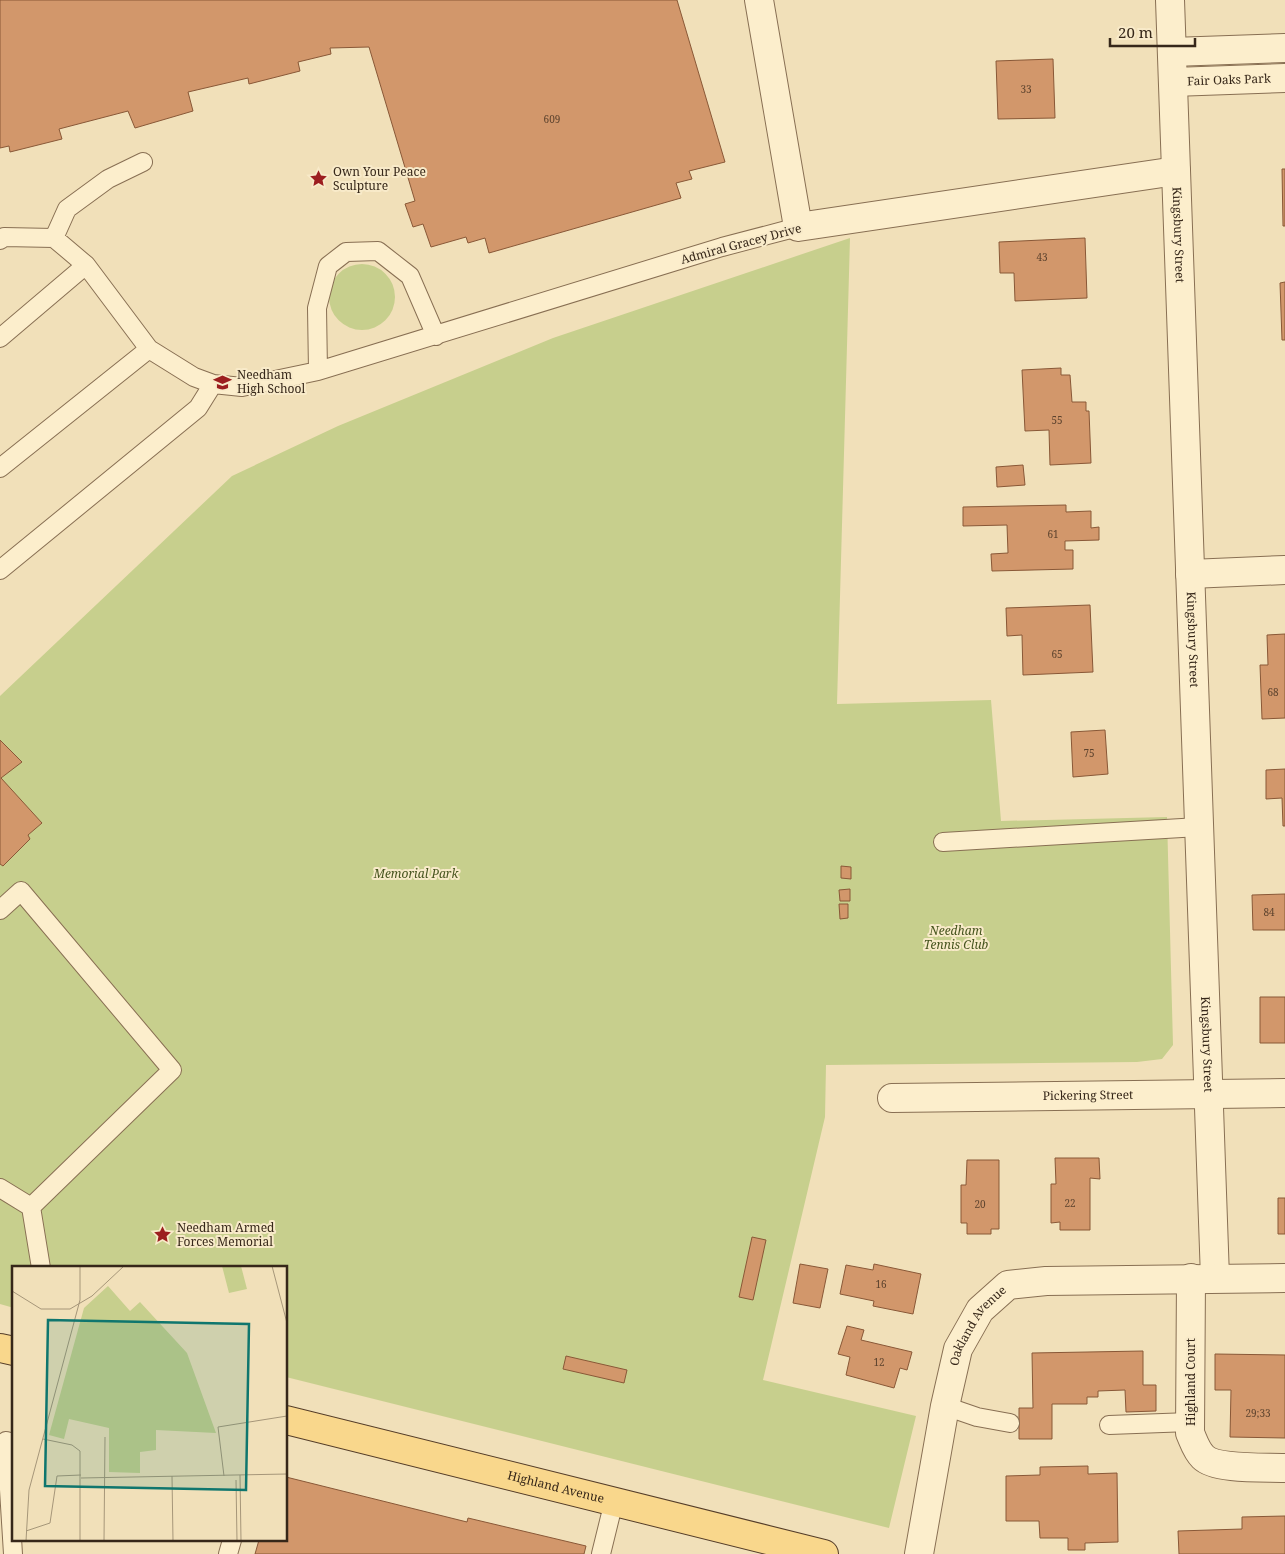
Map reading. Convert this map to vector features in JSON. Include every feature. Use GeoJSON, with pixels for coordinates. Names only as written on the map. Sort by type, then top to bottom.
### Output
{"type":"FeatureCollection","features":[{"type":"Feature","properties":{"kind":"main road","name":"Highland Avenue"},"geometry":{"type":"LineString","coordinates":[[288,1420],[824,1554]]}},
{"type":"Feature","properties":{"kind":"street"},"geometry":{"type":"LineString","coordinates":[[759,0],[798,227]]}},
{"type":"Feature","properties":{"kind":"street","name":"Kingsbury Street"},"geometry":{"type":"LineString","coordinates":[[1170,0],[1208,1092],[1203,1278]]}},
{"type":"Feature","properties":{"kind":"street"},"geometry":{"type":"LineString","coordinates":[[1172,52],[1285,48]]}},
{"type":"Feature","properties":{"kind":"street","name":"Fair Oaks Park"},"geometry":{"type":"LineString","coordinates":[[1172,82],[1285,78]]}},
{"type":"Feature","properties":{"kind":"street","name":"Admiral Gracey Drive"},"geometry":{"type":"LineString","coordinates":[[798,227],[1176,171]]}},
{"type":"Feature","properties":{"kind":"street"},"geometry":{"type":"LineString","coordinates":[[1190,574],[1285,570]]}},
{"type":"Feature","properties":{"kind":"street","name":"Pickering Street"},"geometry":{"type":"LineString","coordinates":[[892,1098],[1285,1092]]}},
{"type":"Feature","properties":{"kind":"street","name":"Highland Court"},"geometry":{"type":"LineString","coordinates":[[1203,1278],[1190,1422],[1190,1433],[1196,1448],[1205,1459],[1216,1464],[1285,1468]]}},
{"type":"Feature","properties":{"kind":"street","name":"Oakland Avenue"},"geometry":{"type":"LineString","coordinates":[[919,1554],[945,1406],[958,1349],[980,1310],[1008,1285],[1046,1281],[1285,1278]]}},
{"type":"Feature","properties":{"kind":"lane"},"geometry":{"type":"LineString","coordinates":[[54,238],[67,210],[108,179],[143,162]]}},
{"type":"Feature","properties":{"kind":"lane","name":"Admiral Gracey Drive"},"geometry":{"type":"LineString","coordinates":[[150,349],[194,377],[213,384],[242,387],[318,371],[722,247],[798,227]]}},
{"type":"Feature","properties":{"kind":"lane"},"geometry":{"type":"LineString","coordinates":[[0,240],[4,237],[54,238],[86,264],[150,349],[0,468]]}},
{"type":"Feature","properties":{"kind":"lane"},"geometry":{"type":"LineString","coordinates":[[318,371],[317,308],[328,266],[346,252],[378,251],[410,276],[436,336]]}},
{"type":"Feature","properties":{"kind":"lane"},"geometry":{"type":"LineString","coordinates":[[0,338],[86,264]]}},
{"type":"Feature","properties":{"kind":"lane"},"geometry":{"type":"LineString","coordinates":[[0,570],[198,408],[213,384]]}},
{"type":"Feature","properties":{"kind":"lane"},"geometry":{"type":"LineString","coordinates":[[944,842],[1199,827]]}},
{"type":"Feature","properties":{"kind":"lane"},"geometry":{"type":"LineString","coordinates":[[0,910],[20,891],[172,1070],[31,1207]]}},
{"type":"Feature","properties":{"kind":"lane"},"geometry":{"type":"LineString","coordinates":[[0,1188],[31,1207],[41,1266]]}},
{"type":"Feature","properties":{"kind":"lane"},"geometry":{"type":"LineString","coordinates":[[945,1406],[977,1417],[1010,1423]]}},
{"type":"Feature","properties":{"kind":"lane"},"geometry":{"type":"LineString","coordinates":[[1109,1425],[1190,1422]]}},
{"type":"Feature","properties":{"kind":"lane"},"geometry":{"type":"LineString","coordinates":[[12,1442],[6,1441],[12,1538]]}},
{"type":"Feature","properties":{"kind":"lane"},"geometry":{"type":"LineString","coordinates":[[601,1554],[614,1501]]}},
{"type":"Feature","properties":{"kind":"green space","name":"Memorial Park"},"geometry":{"type":"Polygon","coordinates":[[[850,238],[837,704],[991,700],[1001,821],[1167,817],[1173,1045],[1162,1059],[1137,1062],[826,1065],[825,1117],[763,1380],[916,1416],[889,1528],[288,1378],[288,1266],[12,1266],[12,1307],[0,1304],[0,696],[232,476],[338,426],[553,338],[850,238]]]}},
{"type":"Feature","properties":{"kind":"green space"},"geometry":{"type":"Polygon","coordinates":[[[355,264],[369,264],[381,269],[390,278],[395,290],[393,310],[386,321],[369,330],[355,330],[343,325],[334,316],[329,304],[329,290],[334,278],[343,269],[355,264]]]}},
{"type":"Feature","properties":{"kind":"building"},"geometry":{"type":"Polygon","coordinates":[[[0,0],[677,0],[725,162],[689,171],[692,179],[676,183],[681,198],[489,253],[485,238],[468,243],[466,237],[431,247],[423,224],[413,227],[405,204],[415,201],[369,47],[330,48],[331,54],[298,62],[300,71],[249,84],[248,78],[188,92],[193,111],[135,128],[128,111],[59,129],[62,139],[10,152],[9,146],[0,148],[0,0]]]}},
{"type":"Feature","properties":{"kind":"building"},"geometry":{"type":"Polygon","coordinates":[[[1053,59],[1055,118],[998,119],[996,61],[1053,59]]]}},
{"type":"Feature","properties":{"kind":"building"},"geometry":{"type":"Polygon","coordinates":[[[1282,169],[1285,169],[1285,226],[1283,226],[1282,169]]]}},
{"type":"Feature","properties":{"kind":"building"},"geometry":{"type":"Polygon","coordinates":[[[1085,238],[1087,298],[1015,301],[1014,273],[1000,273],[999,242],[1085,238]]]}},
{"type":"Feature","properties":{"kind":"building"},"geometry":{"type":"Polygon","coordinates":[[[1285,282],[1285,340],[1282,340],[1280,283],[1285,282]]]}},
{"type":"Feature","properties":{"kind":"building"},"geometry":{"type":"Polygon","coordinates":[[[1061,368],[1061,375],[1070,375],[1072,402],[1086,402],[1086,411],[1089,411],[1091,463],[1050,465],[1049,430],[1025,431],[1022,370],[1061,368]]]}},
{"type":"Feature","properties":{"kind":"building"},"geometry":{"type":"Polygon","coordinates":[[[1023,465],[1025,485],[997,487],[996,467],[1023,465]]]}},
{"type":"Feature","properties":{"kind":"building"},"geometry":{"type":"Polygon","coordinates":[[[1066,505],[1066,512],[1091,511],[1091,528],[1099,527],[1099,540],[1065,541],[1065,550],[1073,550],[1073,569],[992,571],[991,554],[1008,553],[1007,525],[963,526],[963,507],[1066,505]]]}},
{"type":"Feature","properties":{"kind":"building"},"geometry":{"type":"Polygon","coordinates":[[[1090,605],[1093,672],[1023,675],[1022,635],[1007,636],[1006,608],[1090,605]]]}},
{"type":"Feature","properties":{"kind":"building"},"geometry":{"type":"Polygon","coordinates":[[[1285,634],[1285,718],[1262,719],[1260,665],[1268,665],[1267,635],[1285,634]]]}},
{"type":"Feature","properties":{"kind":"building"},"geometry":{"type":"Polygon","coordinates":[[[1105,730],[1108,774],[1073,777],[1071,732],[1105,730]]]}},
{"type":"Feature","properties":{"kind":"building"},"geometry":{"type":"Polygon","coordinates":[[[0,740],[22,762],[1,778],[42,823],[28,835],[30,839],[3,866],[0,864],[0,740]]]}},
{"type":"Feature","properties":{"kind":"building"},"geometry":{"type":"Polygon","coordinates":[[[1285,769],[1285,826],[1283,826],[1282,798],[1266,799],[1266,770],[1285,769]]]}},
{"type":"Feature","properties":{"kind":"building"},"geometry":{"type":"Polygon","coordinates":[[[841,866],[851,867],[851,879],[841,878],[841,866]]]}},
{"type":"Feature","properties":{"kind":"building"},"geometry":{"type":"Polygon","coordinates":[[[850,889],[850,901],[840,901],[839,890],[850,889]]]}},
{"type":"Feature","properties":{"kind":"building"},"geometry":{"type":"Polygon","coordinates":[[[1285,894],[1285,930],[1253,930],[1252,895],[1285,894]]]}},
{"type":"Feature","properties":{"kind":"building"},"geometry":{"type":"Polygon","coordinates":[[[839,904],[848,904],[848,918],[840,919],[839,904]]]}},
{"type":"Feature","properties":{"kind":"building"},"geometry":{"type":"Polygon","coordinates":[[[1260,997],[1285,997],[1285,1043],[1260,1043],[1260,997]]]}},
{"type":"Feature","properties":{"kind":"building"},"geometry":{"type":"Polygon","coordinates":[[[1055,1158],[1099,1158],[1100,1179],[1090,1178],[1090,1230],[1060,1230],[1060,1222],[1051,1223],[1051,1184],[1056,1184],[1055,1158]]]}},
{"type":"Feature","properties":{"kind":"building"},"geometry":{"type":"Polygon","coordinates":[[[967,1160],[999,1160],[999,1229],[991,1229],[991,1234],[967,1234],[967,1223],[961,1223],[961,1185],[966,1185],[967,1160]]]}},
{"type":"Feature","properties":{"kind":"building"},"geometry":{"type":"Polygon","coordinates":[[[1278,1198],[1285,1198],[1285,1234],[1278,1234],[1278,1198]]]}},
{"type":"Feature","properties":{"kind":"building"},"geometry":{"type":"Polygon","coordinates":[[[752,1237],[766,1240],[753,1300],[739,1297],[752,1237]]]}},
{"type":"Feature","properties":{"kind":"building"},"geometry":{"type":"Polygon","coordinates":[[[800,1264],[828,1269],[820,1308],[793,1303],[800,1264]]]}},
{"type":"Feature","properties":{"kind":"building"},"geometry":{"type":"Polygon","coordinates":[[[874,1264],[921,1274],[913,1314],[873,1306],[874,1301],[840,1294],[846,1265],[873,1270],[874,1264]]]}},
{"type":"Feature","properties":{"kind":"building"},"geometry":{"type":"Polygon","coordinates":[[[847,1326],[864,1330],[861,1340],[912,1352],[907,1370],[900,1368],[894,1388],[846,1375],[850,1357],[838,1354],[847,1326]]]}},
{"type":"Feature","properties":{"kind":"building"},"geometry":{"type":"Polygon","coordinates":[[[1143,1351],[1143,1385],[1156,1385],[1156,1411],[1126,1412],[1125,1390],[1098,1391],[1098,1397],[1087,1397],[1087,1404],[1052,1404],[1052,1439],[1019,1439],[1019,1408],[1033,1408],[1032,1353],[1143,1351]]]}},
{"type":"Feature","properties":{"kind":"building"},"geometry":{"type":"Polygon","coordinates":[[[1215,1354],[1285,1355],[1285,1438],[1230,1437],[1231,1390],[1215,1390],[1215,1354]]]}},
{"type":"Feature","properties":{"kind":"building"},"geometry":{"type":"Polygon","coordinates":[[[566,1356],[627,1370],[624,1383],[563,1369],[566,1356]]]}},
{"type":"Feature","properties":{"kind":"building"},"geometry":{"type":"Polygon","coordinates":[[[1088,1466],[1088,1474],[1117,1473],[1118,1542],[1085,1543],[1085,1550],[1068,1550],[1068,1538],[1040,1538],[1039,1521],[1006,1521],[1006,1476],[1040,1475],[1040,1467],[1088,1466]]]}},
{"type":"Feature","properties":{"kind":"building"},"geometry":{"type":"Polygon","coordinates":[[[288,1477],[467,1522],[468,1518],[586,1546],[584,1554],[255,1554],[258,1542],[288,1542],[288,1477]]]}},
{"type":"Feature","properties":{"kind":"building"},"geometry":{"type":"Polygon","coordinates":[[[1285,1516],[1285,1554],[1179,1554],[1178,1531],[1242,1529],[1242,1517],[1285,1516]]]}},
{"type":"Feature","properties":{"kind":"place","name":"Own Your Peace Sculpture"},"geometry":{"type":"Point","coordinates":[319,179]}},
{"type":"Feature","properties":{"kind":"place","name":"Needham High School"},"geometry":{"type":"Point","coordinates":[223,382]}},
{"type":"Feature","properties":{"kind":"place","name":"Needham Armed Forces Memorial"},"geometry":{"type":"Point","coordinates":[163,1235]}},
{"type":"Feature","properties":{"kind":"park label","name":"Needham Tennis Club"},"geometry":{"type":"Point","coordinates":[956,938]}}]}
